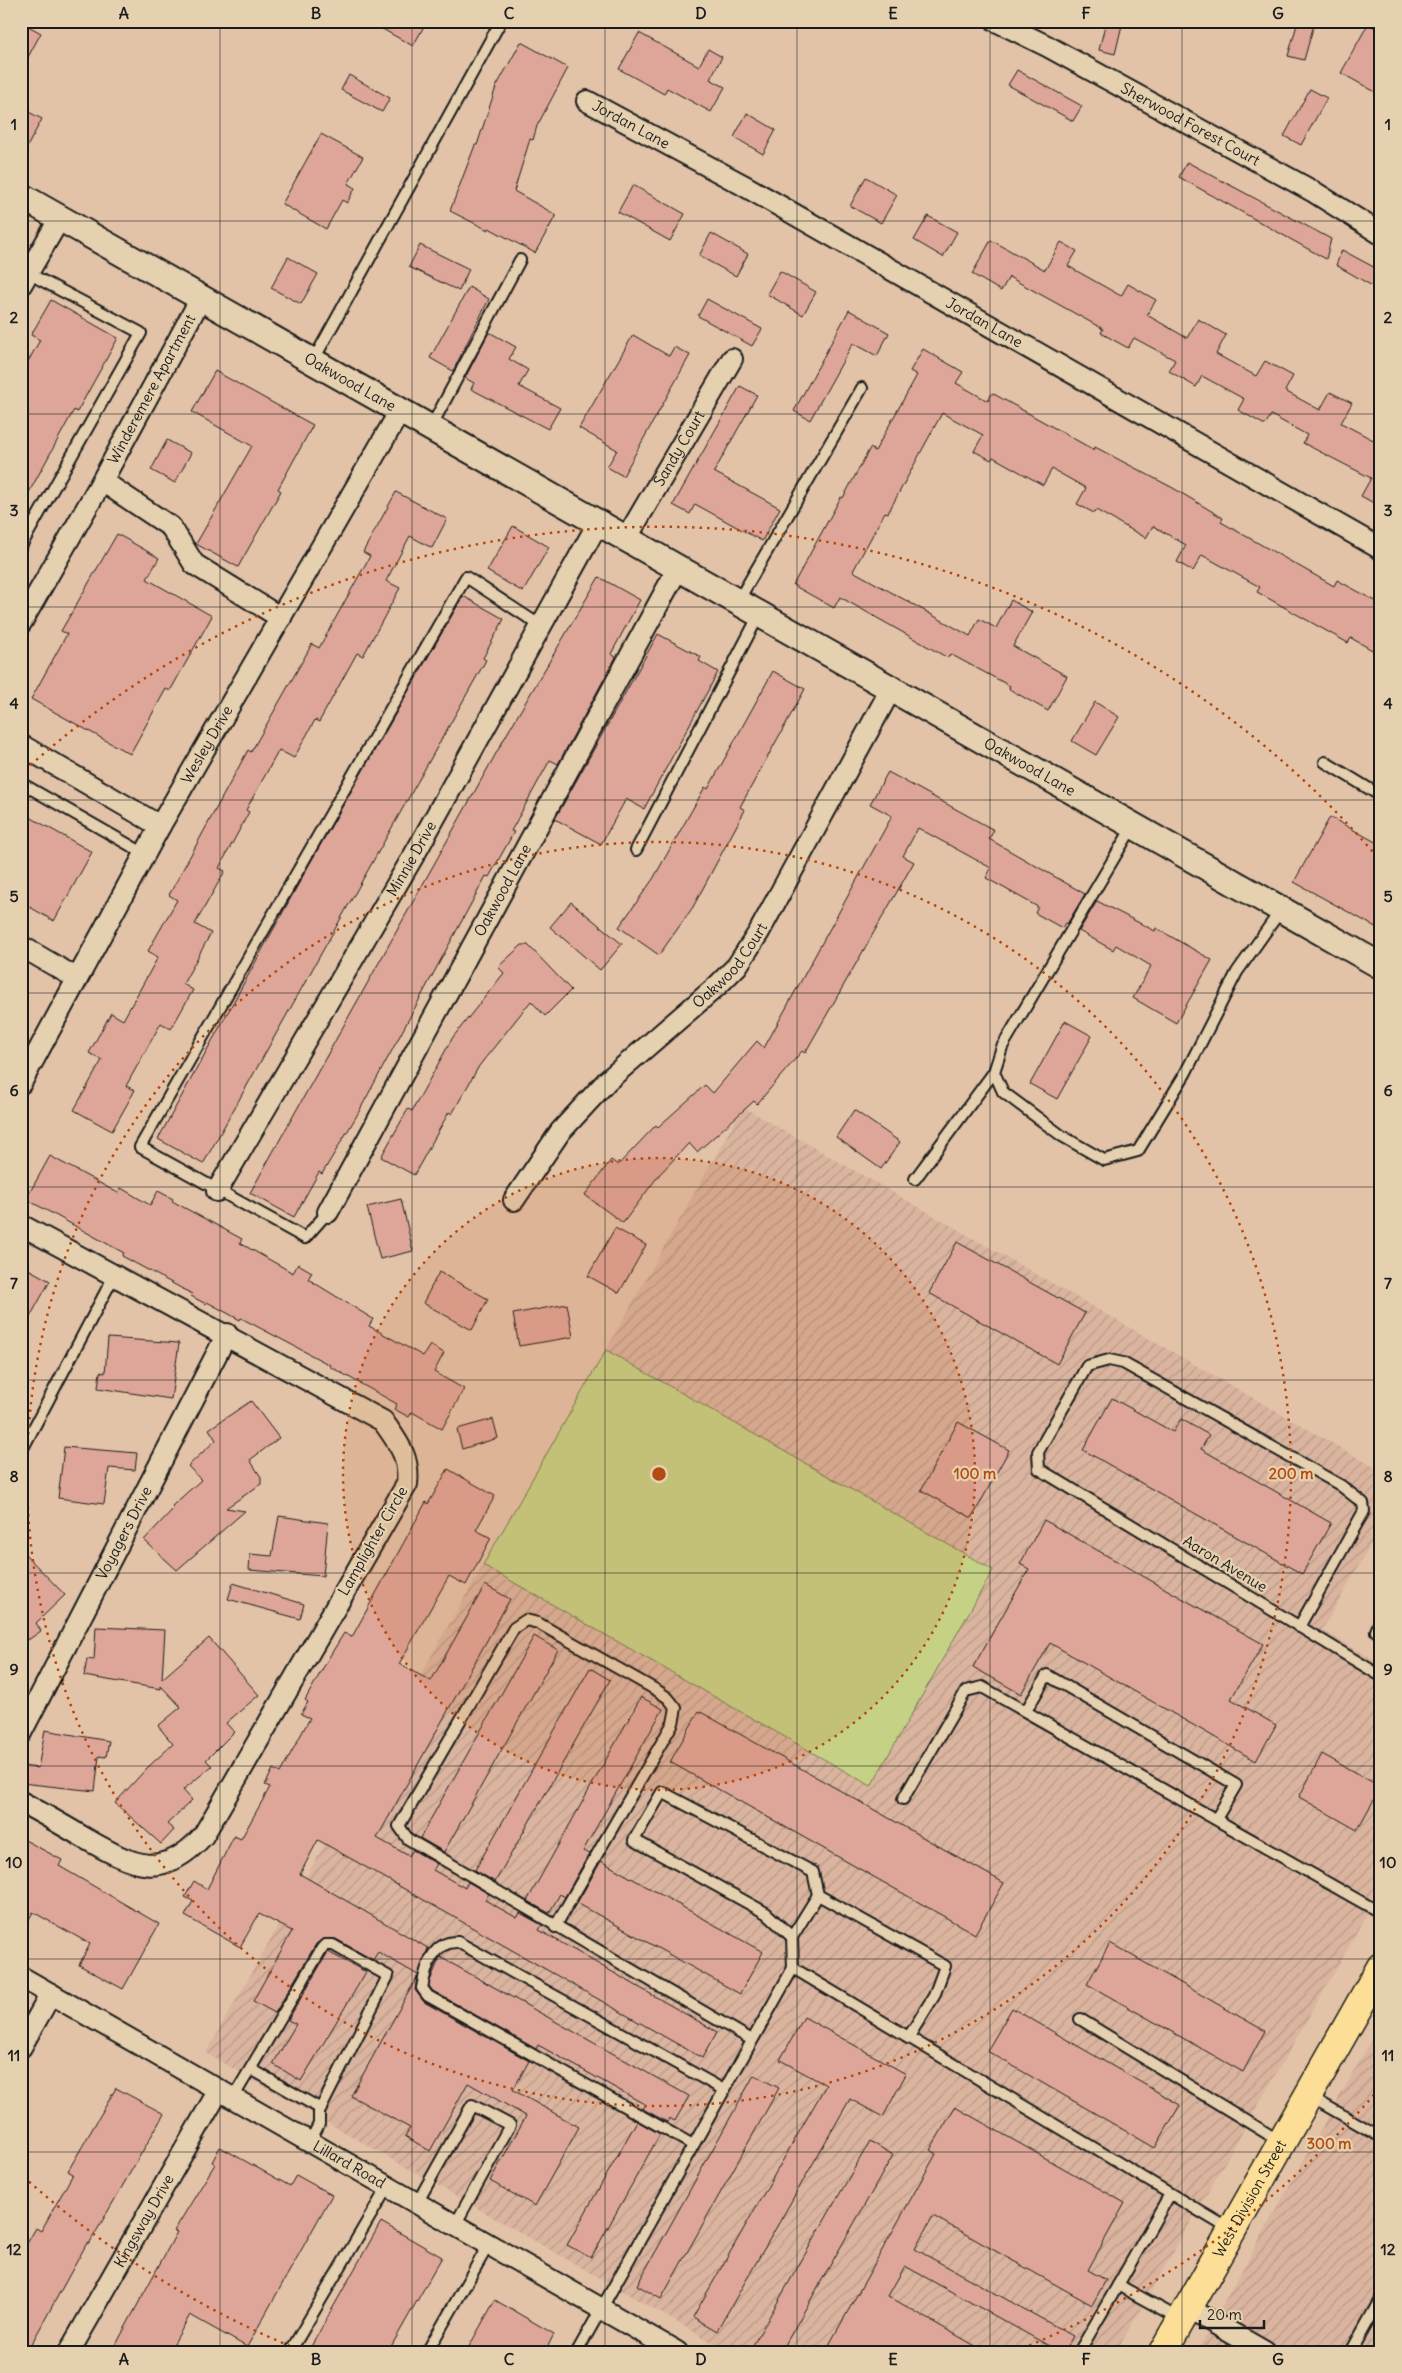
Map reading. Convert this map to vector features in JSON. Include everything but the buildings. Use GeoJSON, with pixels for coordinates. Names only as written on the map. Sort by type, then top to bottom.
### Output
{"type":"FeatureCollection","features":[{"type":"Feature","properties":{"kind":"main road","name":"West Division Street"},"geometry":{"type":"LineString","coordinates":[[1163,2352],[1381,1967]]}},
{"type":"Feature","properties":{"kind":"street","name":"Sherwood Forest Court"},"geometry":{"type":"LineString","coordinates":[[996,21],[1047,46],[1296,183],[1381,234]]}},
{"type":"Feature","properties":{"kind":"street","name":"Jordan Lane"},"geometry":{"type":"LineString","coordinates":[[587,101],[743,186],[1381,549]]}},
{"type":"Feature","properties":{"kind":"street","name":"Oakwood Lane"},"geometry":{"type":"LineString","coordinates":[[21,196],[1381,966]]}},
{"type":"Feature","properties":{"kind":"street"},"geometry":{"type":"LineString","coordinates":[[23,276],[60,218]]}},
{"type":"Feature","properties":{"kind":"street","name":"Winderemere Apartment"},"geometry":{"type":"LineString","coordinates":[[21,623],[102,481],[202,298]]}},
{"type":"Feature","properties":{"kind":"street","name":"Sandy Court"},"geometry":{"type":"LineString","coordinates":[[626,539],[732,359]]}},
{"type":"Feature","properties":{"kind":"street","name":"Wesley Drive"},"geometry":{"type":"LineString","coordinates":[[21,1083],[76,978],[160,826],[400,411]]}},
{"type":"Feature","properties":{"kind":"street","name":"Winderemere Apartment"},"geometry":{"type":"LineString","coordinates":[[102,481],[171,527],[194,564],[281,618]]}},
{"type":"Feature","properties":{"kind":"street","name":"Minnie Drive"},"geometry":{"type":"LineString","coordinates":[[217,1191],[417,850],[598,523]]}},
{"type":"Feature","properties":{"kind":"street","name":"Oakwood Lane"},"geometry":{"type":"LineString","coordinates":[[328,1212],[678,568]]}},
{"type":"Feature","properties":{"kind":"street","name":"Oakwood Court"},"geometry":{"type":"LineString","coordinates":[[514,1200],[560,1132],[607,1080],[717,986],[737,966],[759,932],[891,689]]}},
{"type":"Feature","properties":{"kind":"street"},"geometry":{"type":"LineString","coordinates":[[21,744],[160,826]]}},
{"type":"Feature","properties":{"kind":"street"},"geometry":{"type":"LineString","coordinates":[[21,946],[76,978]]}},
{"type":"Feature","properties":{"kind":"street","name":"Lamplighter Circle"},"geometry":{"type":"LineString","coordinates":[[21,1225],[227,1334],[384,1421],[406,1456],[409,1470],[407,1484],[203,1836],[189,1851],[170,1862],[144,1865],[124,1860],[21,1802]]}},
{"type":"Feature","properties":{"kind":"street","name":"Voyagers Drive"},"geometry":{"type":"LineString","coordinates":[[21,1733],[227,1334]]}},
{"type":"Feature","properties":{"kind":"street","name":"Lillard Road"},"geometry":{"type":"LineString","coordinates":[[21,1977],[678,2352]]}},
{"type":"Feature","properties":{"kind":"street"},"geometry":{"type":"LineString","coordinates":[[21,2047],[51,1994]]}},
{"type":"Feature","properties":{"kind":"street","name":"Kingsway Drive"},"geometry":{"type":"LineString","coordinates":[[70,2352],[226,2094]]}},
{"type":"Feature","properties":{"kind":"street"},"geometry":{"type":"LineString","coordinates":[[1184,2314],[1265,2352]]}},
{"type":"Feature","properties":{"kind":"lane"},"geometry":{"type":"LineString","coordinates":[[313,361],[501,21]]}},
{"type":"Feature","properties":{"kind":"lane"},"geometry":{"type":"LineString","coordinates":[[430,428],[520,260]]}},
{"type":"Feature","properties":{"kind":"lane"},"geometry":{"type":"LineString","coordinates":[[21,546],[141,333],[23,276]]}},
{"type":"Feature","properties":{"kind":"lane"},"geometry":{"type":"LineString","coordinates":[[737,602],[862,388]]}},
{"type":"Feature","properties":{"kind":"lane"},"geometry":{"type":"LineString","coordinates":[[328,1212],[305,1238],[140,1147],[466,577],[541,626]]}},
{"type":"Feature","properties":{"kind":"lane"},"geometry":{"type":"LineString","coordinates":[[636,850],[760,614]]}},
{"type":"Feature","properties":{"kind":"lane"},"geometry":{"type":"LineString","coordinates":[[1325,762],[1381,796]]}},
{"type":"Feature","properties":{"kind":"lane"},"geometry":{"type":"LineString","coordinates":[[21,784],[145,854]]}},
{"type":"Feature","properties":{"kind":"lane"},"geometry":{"type":"LineString","coordinates":[[915,1179],[994,1072],[1002,1047],[1133,826]]}},
{"type":"Feature","properties":{"kind":"lane"},"geometry":{"type":"LineString","coordinates":[[994,1072],[1003,1092],[1062,1136],[1104,1160],[1138,1151],[1185,1074],[1237,972],[1281,910]]}},
{"type":"Feature","properties":{"kind":"lane"},"geometry":{"type":"LineString","coordinates":[[22,1450],[115,1274]]}},
{"type":"Feature","properties":{"kind":"lane","name":"Aaron Avenue"},"geometry":{"type":"LineString","coordinates":[[1299,1627],[1364,1511],[1364,1502],[1340,1484],[1123,1363],[1109,1360],[1087,1366],[1038,1452],[1039,1469],[1054,1476],[1299,1627],[1381,1676]]}},
{"type":"Feature","properties":{"kind":"lane"},"geometry":{"type":"LineString","coordinates":[[1381,1618],[1376,1631],[1381,1635]]}},
{"type":"Feature","properties":{"kind":"lane"},"geometry":{"type":"LineString","coordinates":[[555,1926],[673,1723],[676,1708],[668,1698],[658,1691],[538,1623],[526,1620],[514,1628],[399,1826],[408,1839],[555,1926],[752,2040]]}},
{"type":"Feature","properties":{"kind":"lane"},"geometry":{"type":"LineString","coordinates":[[1026,1711],[1047,1675],[1236,1785],[1216,1819]]}},
{"type":"Feature","properties":{"kind":"lane"},"geometry":{"type":"LineString","coordinates":[[903,1799],[966,1691],[982,1687],[1381,1913]]}},
{"type":"Feature","properties":{"kind":"lane"},"geometry":{"type":"LineString","coordinates":[[577,2352],[793,1968],[792,1937],[818,1895],[813,1872],[662,1792],[634,1840],[766,1913],[792,1937]]}},
{"type":"Feature","properties":{"kind":"lane"},"geometry":{"type":"LineString","coordinates":[[818,1895],[945,1966],[934,1996],[908,2038]]}},
{"type":"Feature","properties":{"kind":"lane"},"geometry":{"type":"LineString","coordinates":[[693,2145],[428,1996],[422,1988],[425,1972],[437,1948],[447,1942],[458,1942],[724,2090]]}},
{"type":"Feature","properties":{"kind":"lane"},"geometry":{"type":"LineString","coordinates":[[226,2094],[251,2069],[325,1945],[333,1945],[388,1976],[321,2109],[318,2124],[310,2142]]}},
{"type":"Feature","properties":{"kind":"lane"},"geometry":{"type":"LineString","coordinates":[[793,1968],[1232,2231]]}},
{"type":"Feature","properties":{"kind":"lane"},"geometry":{"type":"LineString","coordinates":[[1080,2019],[1282,2142]]}},
{"type":"Feature","properties":{"kind":"lane"},"geometry":{"type":"LineString","coordinates":[[251,2069],[321,2109]]}},
{"type":"Feature","properties":{"kind":"lane"},"geometry":{"type":"LineString","coordinates":[[1308,2096],[1381,2137]]}},
{"type":"Feature","properties":{"kind":"lane"},"geometry":{"type":"LineString","coordinates":[[417,2203],[472,2105],[510,2125],[455,2225]]}},
{"type":"Feature","properties":{"kind":"lane"},"geometry":{"type":"LineString","coordinates":[[290,2352],[388,2186]]}},
{"type":"Feature","properties":{"kind":"lane"},"geometry":{"type":"LineString","coordinates":[[1079,2352],[1170,2194]]}},
{"type":"Feature","properties":{"kind":"lane"},"geometry":{"type":"LineString","coordinates":[[427,2352],[489,2244]]}},
{"type":"Feature","properties":{"kind":"lane"},"geometry":{"type":"LineString","coordinates":[[1118,2285],[1184,2314]]}},
{"type":"Feature","properties":{"kind":"lane"},"geometry":{"type":"LineString","coordinates":[[1351,2352],[1381,2298]]}},
{"type":"Feature","properties":{"kind":"shaded area"},"geometry":{"type":"Polygon","coordinates":[[[743,1107],[1381,1471],[1381,1527],[1322,1630],[1381,1664],[1381,1891],[1116,2352],[729,2352],[206,2053],[483,1565],[870,1786],[993,1570],[606,1350],[743,1107]]]}},
{"type":"Feature","properties":{"kind":"shaded area"},"geometry":{"type":"Polygon","coordinates":[[[1381,2023],[1381,2352],[1196,2352],[1381,2023]]]}},
{"type":"Feature","properties":{"kind":"green space"},"geometry":{"type":"Polygon","coordinates":[[[606,1350],[993,1570],[871,1786],[483,1565],[606,1350]]]}}]}
